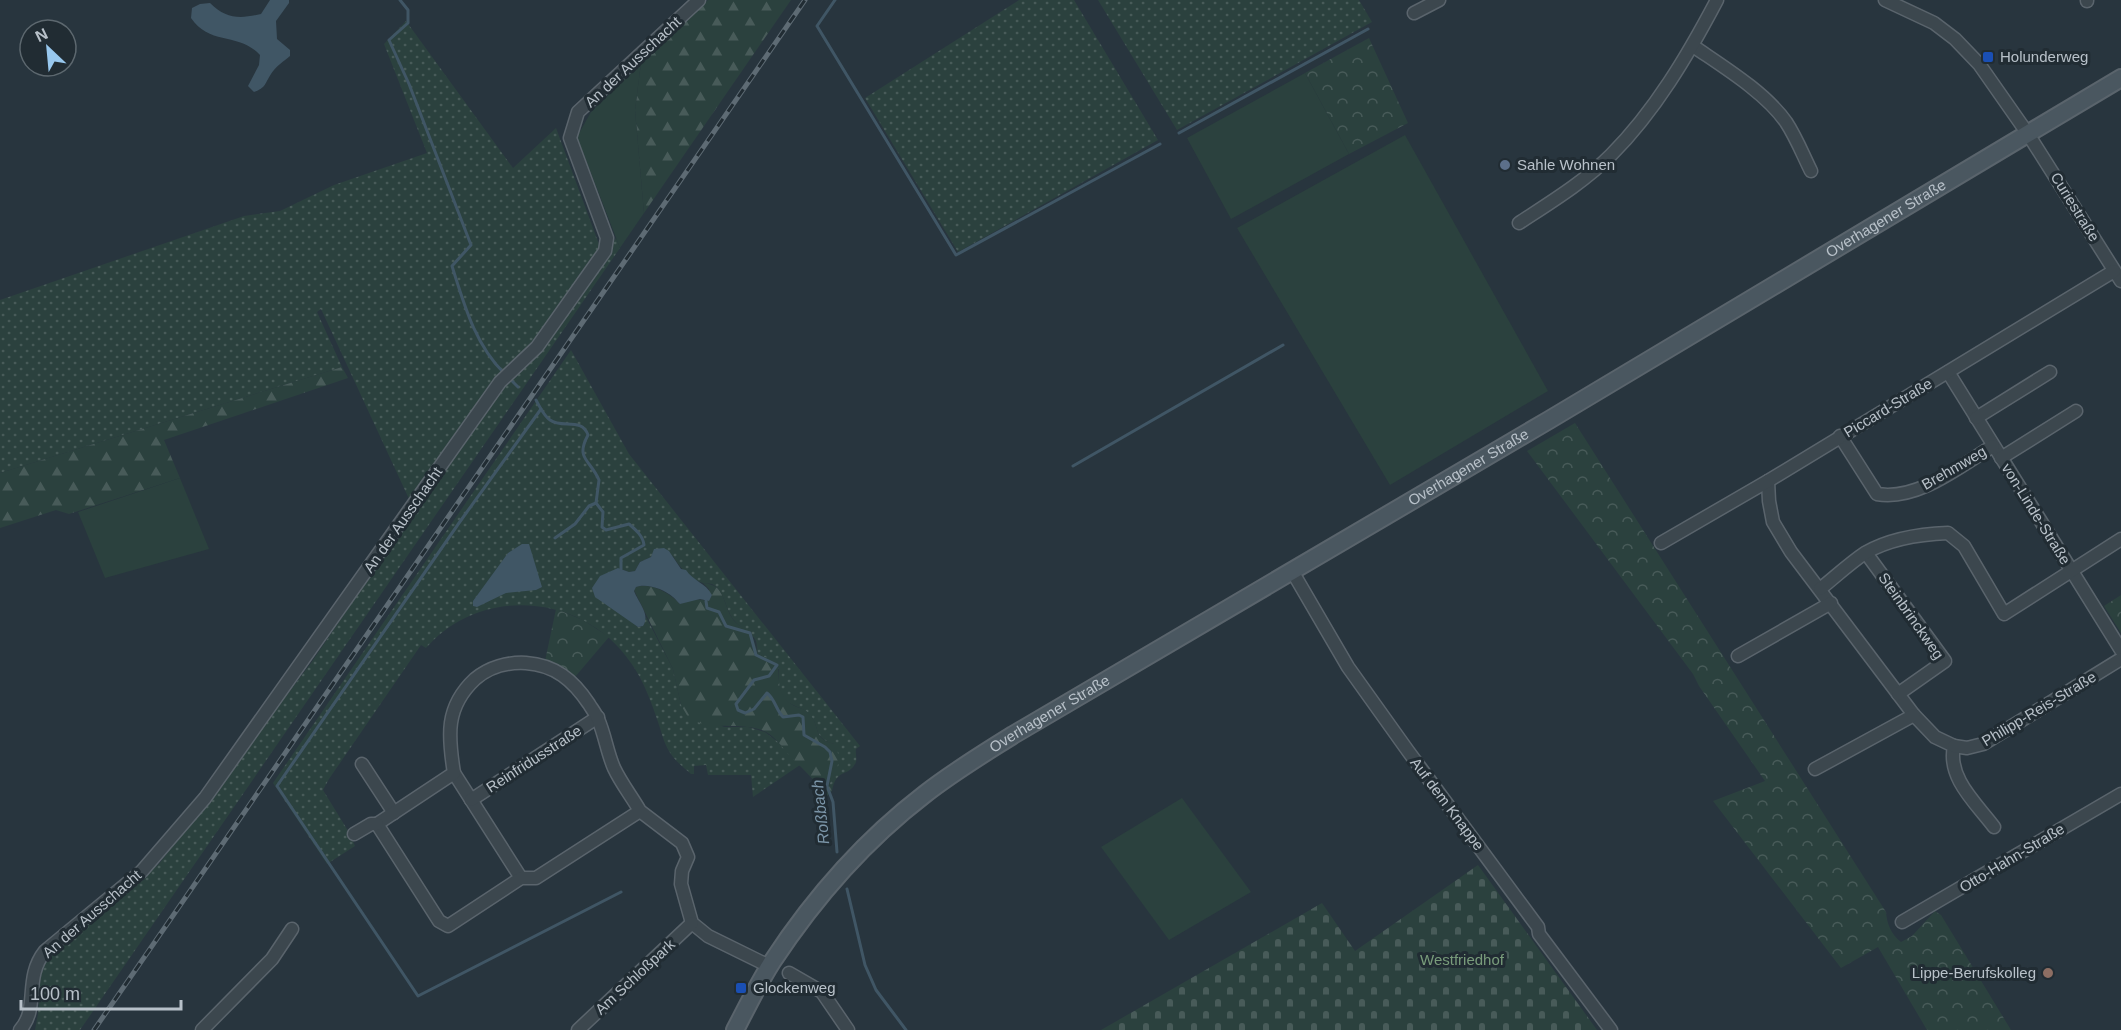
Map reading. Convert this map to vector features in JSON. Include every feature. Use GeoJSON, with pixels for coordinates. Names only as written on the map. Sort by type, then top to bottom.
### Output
{"type":"FeatureCollection","features":[{"type":"Feature","properties":{"kind":"main road","name":"Overhagener Straße"},"geometry":{"type":"LineString","coordinates":[[735,1030],[771,963],[834,880],[888,825],[959,769],[2121,78]]}},
{"type":"Feature","properties":{"kind":"street","name":"An der Ausschacht"},"geometry":{"type":"LineString","coordinates":[[20,1030],[30,1011],[32,978],[37,961],[45,951],[142,871],[205,798],[303,663],[500,382],[537,347],[604,251],[607,238],[570,138],[579,112],[699,0]]}},
{"type":"Feature","properties":{"kind":"street"},"geometry":{"type":"LineString","coordinates":[[1519,223],[1578,182],[1611,155],[1630,134],[1693,46],[1717,0]]}},
{"type":"Feature","properties":{"kind":"street","name":"Curiestraße"},"geometry":{"type":"LineString","coordinates":[[1886,0],[1934,23],[1955,39],[1979,64],[2028,134],[2118,276]]}},
{"type":"Feature","properties":{"kind":"street"},"geometry":{"type":"LineString","coordinates":[[1414,13],[1436,1]]}},
{"type":"Feature","properties":{"kind":"street"},"geometry":{"type":"LineString","coordinates":[[1693,46],[1738,77],[1773,107],[1786,122],[1811,171]]}},
{"type":"Feature","properties":{"kind":"street","name":"Piccard-Straße"},"geometry":{"type":"LineString","coordinates":[[1661,543],[1948,372],[2118,276]]}},
{"type":"Feature","properties":{"kind":"street","name":"von-Linde-Straße"},"geometry":{"type":"LineString","coordinates":[[1948,372],[2121,650]]}},
{"type":"Feature","properties":{"kind":"street"},"geometry":{"type":"LineString","coordinates":[[1976,418],[2050,372]]}},
{"type":"Feature","properties":{"kind":"street","name":"von-Linde-Straße"},"geometry":{"type":"LineString","coordinates":[[2001,458],[2076,411]]}},
{"type":"Feature","properties":{"kind":"street","name":"Brehmweg"},"geometry":{"type":"LineString","coordinates":[[1840,436],[1877,494],[1889,496],[1918,489],[1993,446]]}},
{"type":"Feature","properties":{"kind":"street"},"geometry":{"type":"LineString","coordinates":[[1768,481],[1773,522],[1791,552],[1914,716],[1935,737],[1954,746],[1952,755],[1955,776],[1994,828]]}},
{"type":"Feature","properties":{"kind":"street"},"geometry":{"type":"LineString","coordinates":[[1820,589],[1866,553],[1886,544],[1925,534],[1948,533],[1964,546],[2004,614],[2071,570]]}},
{"type":"Feature","properties":{"kind":"street","name":"von-Linde-Straße"},"geometry":{"type":"LineString","coordinates":[[2071,570],[2121,539]]}},
{"type":"Feature","properties":{"kind":"street","name":"Steinbrinckweg"},"geometry":{"type":"LineString","coordinates":[[1866,553],[1945,662],[1898,694]]}},
{"type":"Feature","properties":{"kind":"street","name":"Auf dem Knappe"},"geometry":{"type":"LineString","coordinates":[[1292,571],[1348,667],[1538,927],[1539,934],[1611,1030]]}},
{"type":"Feature","properties":{"kind":"street"},"geometry":{"type":"LineString","coordinates":[[1738,656],[1831,603]]}},
{"type":"Feature","properties":{"kind":"street","name":"Philipp-Reis-Straße"},"geometry":{"type":"LineString","coordinates":[[1954,746],[1967,748],[1983,744],[2121,659]]}},
{"type":"Feature","properties":{"kind":"street"},"geometry":{"type":"LineString","coordinates":[[354,834],[371,824],[376,824],[454,773],[449,723],[457,702],[467,687],[479,676],[490,669],[518,662],[550,667],[573,683],[598,717],[614,768],[640,811],[682,843],[688,857],[682,871],[681,884],[692,923],[708,936],[765,964],[771,963]]}},
{"type":"Feature","properties":{"kind":"street"},"geometry":{"type":"LineString","coordinates":[[1815,769],[1914,716]]}},
{"type":"Feature","properties":{"kind":"street","name":"Reinfridusstraße"},"geometry":{"type":"LineString","coordinates":[[471,800],[598,717]]}},
{"type":"Feature","properties":{"kind":"street"},"geometry":{"type":"LineString","coordinates":[[362,764],[394,813]]}},
{"type":"Feature","properties":{"kind":"street","name":"Reinfridusstraße"},"geometry":{"type":"LineString","coordinates":[[454,773],[521,878]]}},
{"type":"Feature","properties":{"kind":"street","name":"Otto-Hahn-Straße"},"geometry":{"type":"LineString","coordinates":[[1902,922],[2121,794]]}},
{"type":"Feature","properties":{"kind":"street"},"geometry":{"type":"LineString","coordinates":[[376,824],[439,921],[448,926],[521,878],[536,878],[640,811]]}},
{"type":"Feature","properties":{"kind":"street","name":"Am Schloßpark"},"geometry":{"type":"LineString","coordinates":[[578,1030],[692,923]]}},
{"type":"Feature","properties":{"kind":"street"},"geometry":{"type":"LineString","coordinates":[[202,1030],[272,959],[292,929]]}},
{"type":"Feature","properties":{"kind":"street"},"geometry":{"type":"LineString","coordinates":[[789,973],[822,992],[848,1030]]}},
{"type":"Feature","properties":{"kind":"green space"},"geometry":{"type":"Polygon","coordinates":[[[708,0],[791,0],[644,213],[635,110],[641,63],[708,0]]]}},
{"type":"Feature","properties":{"kind":"green space"},"geometry":{"type":"Polygon","coordinates":[[[1019,0],[1074,0],[1158,140],[958,252],[865,98],[1019,0]]]}},
{"type":"Feature","properties":{"kind":"green space"},"geometry":{"type":"Polygon","coordinates":[[[1098,0],[1359,0],[1372,22],[1177,130],[1098,0]]]}},
{"type":"Feature","properties":{"kind":"green space"},"geometry":{"type":"Polygon","coordinates":[[[406,21],[513,168],[556,128],[600,247],[513,369],[491,384],[410,501],[321,309],[317,312],[342,367],[0,473],[0,300],[244,216],[280,211],[334,185],[427,153],[384,44],[406,21]]]}},
{"type":"Feature","properties":{"kind":"green space"},"geometry":{"type":"Polygon","coordinates":[[[1369,38],[1408,123],[1349,154],[1305,73],[1369,38]]]}},
{"type":"Feature","properties":{"kind":"green space"},"geometry":{"type":"Polygon","coordinates":[[[641,63],[635,110],[644,213],[620,248],[577,137],[591,112],[641,63]]]}},
{"type":"Feature","properties":{"kind":"green space"},"geometry":{"type":"Polygon","coordinates":[[[1305,73],[1349,154],[1231,219],[1187,138],[1305,73]]]}},
{"type":"Feature","properties":{"kind":"green space"},"geometry":{"type":"Polygon","coordinates":[[[1405,135],[1548,391],[1390,485],[1237,228],[1405,135]]]}},
{"type":"Feature","properties":{"kind":"green space"},"geometry":{"type":"Polygon","coordinates":[[[616,238],[620,248],[80,1030],[35,1030],[41,967],[51,954],[159,864],[311,663],[424,497],[505,387],[537,354],[551,335],[616,238]]]}},
{"type":"Feature","properties":{"kind":"green space"},"geometry":{"type":"Polygon","coordinates":[[[571,350],[629,454],[860,746],[856,749],[856,762],[852,768],[836,779],[832,791],[829,785],[834,744],[819,735],[813,719],[807,712],[788,702],[782,695],[779,685],[779,669],[758,654],[754,637],[733,619],[716,587],[689,576],[673,556],[653,553],[651,557],[640,562],[635,571],[629,572],[621,569],[616,610],[638,627],[643,626],[646,617],[673,669],[681,705],[724,727],[748,727],[765,732],[800,765],[753,797],[751,775],[708,775],[706,765],[694,766],[694,774],[691,774],[669,751],[640,677],[611,640],[587,623],[560,611],[532,606],[503,606],[475,614],[449,627],[426,648],[421,645],[329,779],[323,790],[355,846],[327,864],[273,783],[571,350]]]}},
{"type":"Feature","properties":{"kind":"green space"},"geometry":{"type":"Polygon","coordinates":[[[342,367],[348,378],[164,440],[180,478],[69,514],[56,510],[0,528],[0,473],[342,367]]]}},
{"type":"Feature","properties":{"kind":"green space"},"geometry":{"type":"Polygon","coordinates":[[[1575,423],[1886,912],[1892,932],[1901,942],[1912,936],[1935,911],[1941,915],[2011,1030],[1927,1030],[1878,947],[1841,968],[1713,801],[1765,781],[1693,674],[1527,451],[1575,423]]]}},
{"type":"Feature","properties":{"kind":"green space"},"geometry":{"type":"Polygon","coordinates":[[[180,478],[209,549],[105,578],[78,512],[180,478]]]}},
{"type":"Feature","properties":{"kind":"green space"},"geometry":{"type":"Polygon","coordinates":[[[703,583],[710,584],[720,591],[734,621],[751,632],[758,654],[778,663],[780,689],[790,704],[809,713],[820,737],[834,744],[839,760],[829,785],[832,791],[827,796],[766,732],[747,727],[716,726],[697,722],[688,717],[681,705],[673,669],[634,590],[642,586],[653,587],[665,592],[680,604],[693,600],[706,601],[709,589],[703,583]]]}},
{"type":"Feature","properties":{"kind":"green space"},"geometry":{"type":"Polygon","coordinates":[[[2121,595],[2121,633],[2104,606],[2121,595]]]}},
{"type":"Feature","properties":{"kind":"green space"},"geometry":{"type":"Polygon","coordinates":[[[556,609],[583,620],[609,637],[575,677],[545,661],[556,609]]]}},
{"type":"Feature","properties":{"kind":"green space"},"geometry":{"type":"Polygon","coordinates":[[[1182,798],[1251,892],[1169,940],[1101,847],[1182,798]]]}},
{"type":"Feature","properties":{"kind":"green space","name":"Westfriedhof"},"geometry":{"type":"Polygon","coordinates":[[[1478,865],[1597,1030],[1101,1030],[1322,903],[1355,951],[1478,865]]]}},
{"type":"Feature","properties":{"kind":"water"},"geometry":{"type":"Polygon","coordinates":[[[270,0],[289,0],[276,21],[277,39],[290,50],[290,56],[275,69],[263,87],[254,92],[248,86],[259,65],[260,55],[243,43],[216,36],[199,27],[191,18],[192,8],[210,3],[228,15],[246,17],[261,14],[270,0]]]}},
{"type":"Feature","properties":{"kind":"water"},"geometry":{"type":"Polygon","coordinates":[[[522,544],[529,544],[542,587],[536,590],[506,593],[477,607],[473,606],[473,601],[508,553],[522,544]]]}},
{"type":"Feature","properties":{"kind":"water"},"geometry":{"type":"Polygon","coordinates":[[[664,548],[669,551],[681,569],[686,570],[709,591],[712,595],[709,601],[700,599],[680,604],[660,589],[650,586],[636,587],[634,591],[646,617],[643,626],[638,627],[595,597],[592,588],[600,576],[618,568],[629,572],[635,571],[640,562],[651,557],[654,549],[664,548]]]}},
{"type":"Feature","properties":{"kind":"waterway"},"geometry":{"type":"LineString","coordinates":[[400,0],[408,10],[408,23],[389,40],[409,84],[471,245],[452,266],[478,337],[485,350],[504,373]]}},
{"type":"Feature","properties":{"kind":"waterway"},"geometry":{"type":"LineString","coordinates":[[835,0],[817,26],[956,255],[1160,144]]}},
{"type":"Feature","properties":{"kind":"waterway"},"geometry":{"type":"LineString","coordinates":[[1179,133],[1368,29]]}},
{"type":"Feature","properties":{"kind":"waterway"},"geometry":{"type":"LineString","coordinates":[[1073,466],[1283,345]]}},
{"type":"Feature","properties":{"kind":"waterway"},"geometry":{"type":"LineString","coordinates":[[509,378],[518,387]]}},
{"type":"Feature","properties":{"kind":"waterway"},"geometry":{"type":"LineString","coordinates":[[536,400],[550,420],[560,424],[581,426],[588,435],[584,443],[583,454],[599,480],[596,503],[603,512],[602,527],[606,530],[629,524],[642,539],[644,545],[621,558],[621,569]]}},
{"type":"Feature","properties":{"kind":"waterway"},"geometry":{"type":"LineString","coordinates":[[541,409],[277,786],[418,996],[621,892]]}},
{"type":"Feature","properties":{"kind":"waterway"},"geometry":{"type":"LineString","coordinates":[[555,538],[575,524],[589,506],[596,503]]}},
{"type":"Feature","properties":{"kind":"waterway","name":"Roßbach"},"geometry":{"type":"LineString","coordinates":[[706,601],[707,608],[719,612],[726,626],[750,633],[756,655],[777,665],[769,676],[754,680],[736,704],[738,710],[745,713],[754,709],[767,693],[783,717],[799,715],[803,717],[804,735],[830,752],[832,761],[827,786],[833,802],[837,852]]}},
{"type":"Feature","properties":{"kind":"waterway","name":"Roßbach"},"geometry":{"type":"LineString","coordinates":[[847,889],[865,965],[876,990],[906,1030]]}},
{"type":"Feature","properties":{"kind":"railway"},"geometry":{"type":"LineString","coordinates":[[94,1030],[805,0]]}},
{"type":"Feature","properties":{"kind":"place","name":"Holunderweg"},"geometry":{"type":"Point","coordinates":[1988,57]}},
{"type":"Feature","properties":{"kind":"place","name":"Sahle Wohnen"},"geometry":{"type":"Point","coordinates":[1505,165]}},
{"type":"Feature","properties":{"kind":"place","name":"Lippe-Berufskolleg"},"geometry":{"type":"Point","coordinates":[2048,973]}},
{"type":"Feature","properties":{"kind":"place","name":"Glockenweg"},"geometry":{"type":"Point","coordinates":[741,988]}}]}
